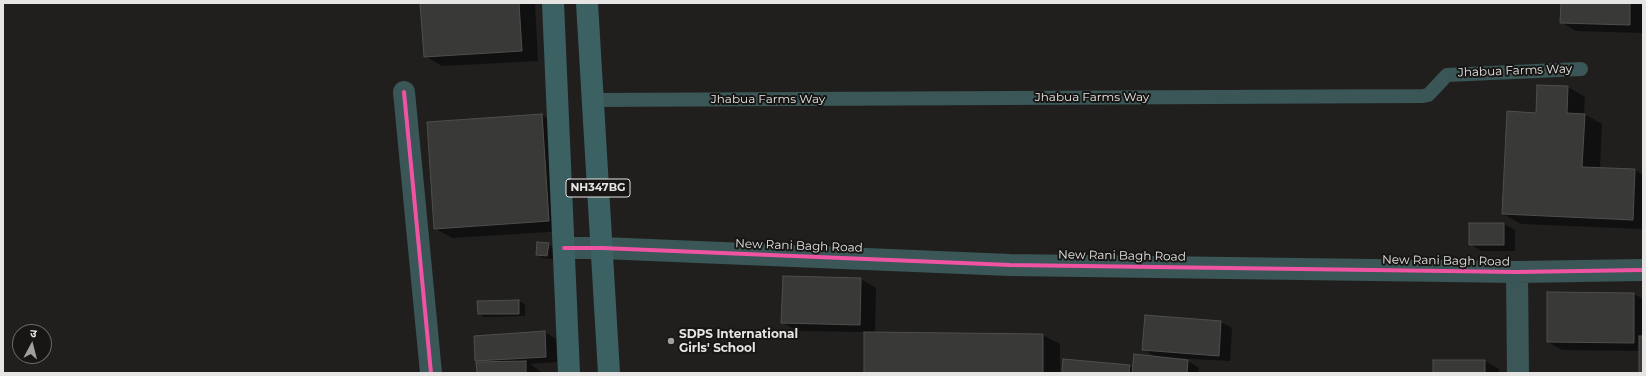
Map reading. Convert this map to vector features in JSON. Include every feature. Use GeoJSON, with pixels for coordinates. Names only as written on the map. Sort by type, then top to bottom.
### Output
{"type":"FeatureCollection","features":[{"type":"Feature","properties":{"kind":"main road","name":"NH347BG"},"geometry":{"type":"LineString","coordinates":[[553,3],[569,373]]}},
{"type":"Feature","properties":{"kind":"main road","name":"NH347BG"},"geometry":{"type":"LineString","coordinates":[[587,3],[609,373]]}},
{"type":"Feature","properties":{"kind":"street"},"geometry":{"type":"LineString","coordinates":[[404,92],[431,373]]}},
{"type":"Feature","properties":{"kind":"street","name":"New Rani Bagh Road"},"geometry":{"type":"LineString","coordinates":[[564,248],[602,248],[1010,265],[1517,272],[1643,270]]}},
{"type":"Feature","properties":{"kind":"street"},"geometry":{"type":"LineString","coordinates":[[1517,272],[1518,373]]}},
{"type":"Feature","properties":{"kind":"lane","name":"Jhabua Farms Way"},"geometry":{"type":"LineString","coordinates":[[593,100],[1423,96],[1428,95],[1447,75],[1581,68]]}},
{"type":"Feature","properties":{"kind":"building"},"geometry":{"type":"Polygon","coordinates":[[[420,3],[519,3],[522,51],[424,57],[420,3]]]}},
{"type":"Feature","properties":{"kind":"building"},"geometry":{"type":"Polygon","coordinates":[[[1561,3],[1630,3],[1630,25],[1560,23],[1561,3]]]}},
{"type":"Feature","properties":{"kind":"building"},"geometry":{"type":"Polygon","coordinates":[[[1537,85],[1568,86],[1567,113],[1585,114],[1582,167],[1635,169],[1633,220],[1502,214],[1507,111],[1536,113],[1537,85]]]}},
{"type":"Feature","properties":{"kind":"building"},"geometry":{"type":"Polygon","coordinates":[[[542,114],[549,221],[434,229],[427,122],[542,114]]]}},
{"type":"Feature","properties":{"kind":"building"},"geometry":{"type":"Polygon","coordinates":[[[1469,223],[1504,223],[1504,245],[1469,245],[1469,223]]]}},
{"type":"Feature","properties":{"kind":"building"},"geometry":{"type":"Polygon","coordinates":[[[537,242],[549,243],[547,256],[536,255],[537,242]]]}},
{"type":"Feature","properties":{"kind":"building"},"geometry":{"type":"Polygon","coordinates":[[[783,276],[861,278],[860,325],[781,323],[783,276]]]}},
{"type":"Feature","properties":{"kind":"building"},"geometry":{"type":"Polygon","coordinates":[[[1547,292],[1634,293],[1634,343],[1547,342],[1547,292]]]}},
{"type":"Feature","properties":{"kind":"building"},"geometry":{"type":"Polygon","coordinates":[[[519,300],[519,314],[478,314],[477,301],[519,300]]]}},
{"type":"Feature","properties":{"kind":"building"},"geometry":{"type":"Polygon","coordinates":[[[1145,315],[1221,321],[1219,356],[1142,350],[1145,315]]]}},
{"type":"Feature","properties":{"kind":"building"},"geometry":{"type":"Polygon","coordinates":[[[545,331],[546,357],[475,361],[474,336],[545,331]]]}},
{"type":"Feature","properties":{"kind":"building"},"geometry":{"type":"Polygon","coordinates":[[[864,332],[1043,334],[1043,373],[864,373],[864,332]]]}},
{"type":"Feature","properties":{"kind":"building"},"geometry":{"type":"Polygon","coordinates":[[[1639,336],[1643,336],[1643,373],[1639,373],[1639,336]]]}},
{"type":"Feature","properties":{"kind":"building"},"geometry":{"type":"Polygon","coordinates":[[[1134,354],[1188,360],[1187,373],[1132,373],[1134,354]]]}},
{"type":"Feature","properties":{"kind":"building"},"geometry":{"type":"Polygon","coordinates":[[[1063,359],[1130,365],[1129,373],[1062,373],[1063,359]]]}},
{"type":"Feature","properties":{"kind":"building"},"geometry":{"type":"Polygon","coordinates":[[[1433,360],[1485,360],[1485,373],[1433,373],[1433,360]]]}},
{"type":"Feature","properties":{"kind":"building"},"geometry":{"type":"Polygon","coordinates":[[[526,361],[526,373],[477,373],[476,362],[526,361]]]}},
{"type":"Feature","properties":{"kind":"cycle path"},"geometry":{"type":"LineString","coordinates":[[404,92],[431,373]]}},
{"type":"Feature","properties":{"kind":"cycle path"},"geometry":{"type":"LineString","coordinates":[[564,248],[602,248],[1010,265],[1517,272],[1643,270]]}},
{"type":"Feature","properties":{"kind":"place","name":"SDPS International Girls' School"},"geometry":{"type":"Point","coordinates":[671,341]}}]}
